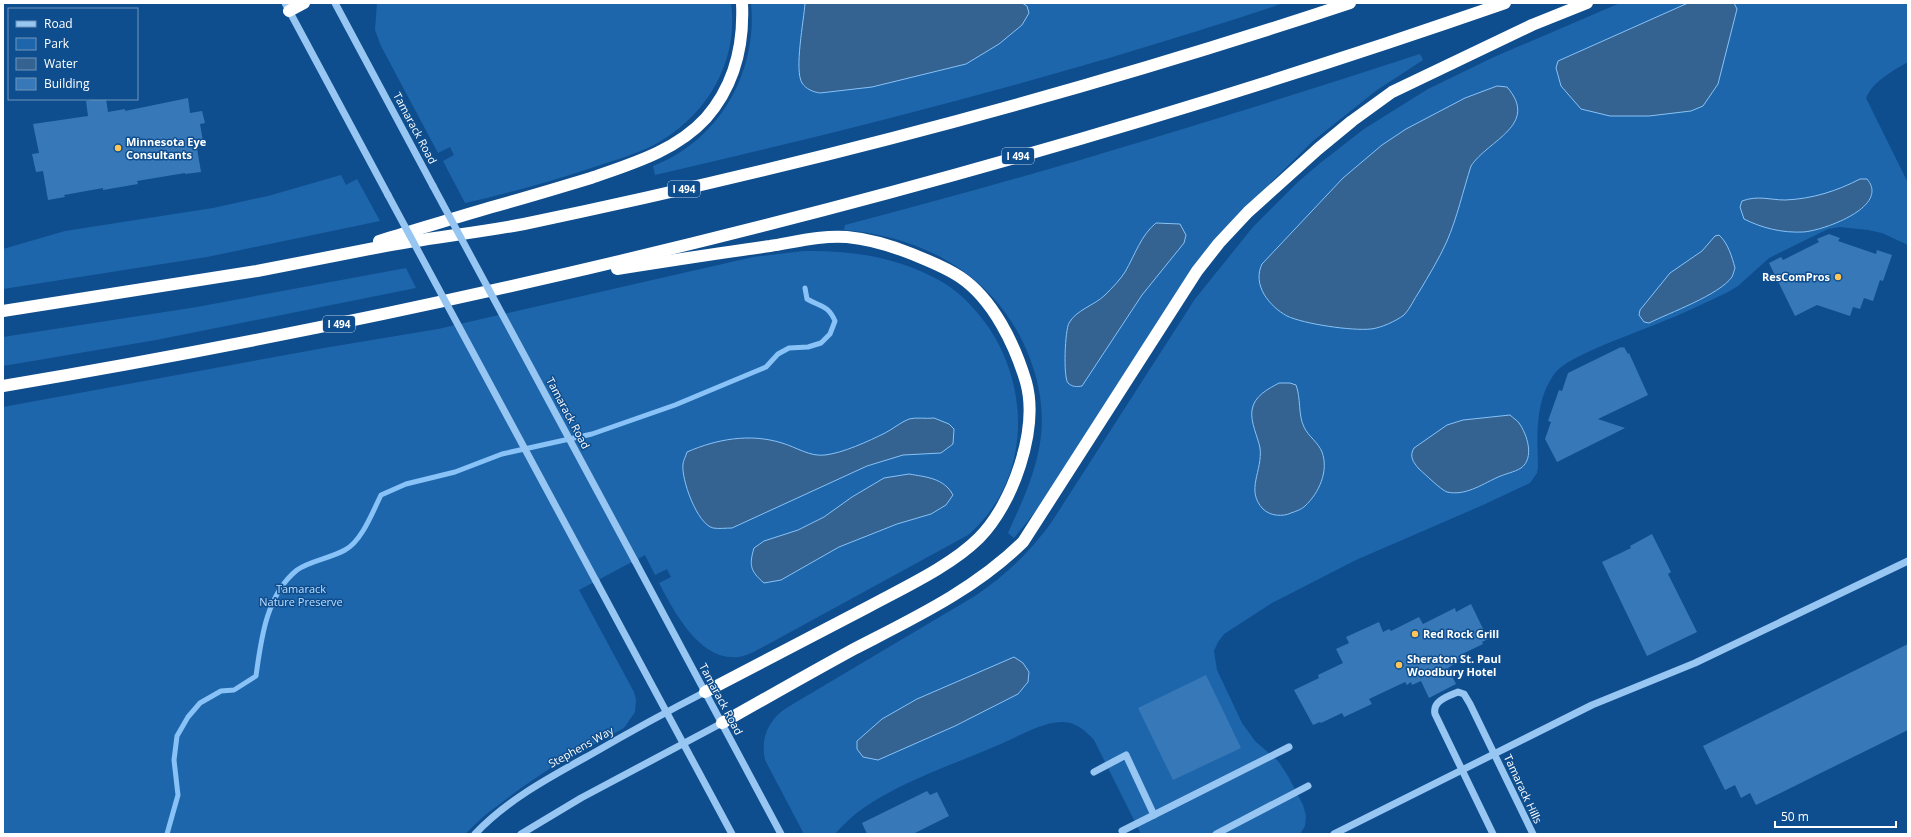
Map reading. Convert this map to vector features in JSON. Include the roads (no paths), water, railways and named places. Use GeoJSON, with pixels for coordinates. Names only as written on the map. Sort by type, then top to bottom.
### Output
{"type":"FeatureCollection","features":[{"type":"Feature","properties":{"kind":"highway"},"geometry":{"type":"LineString","coordinates":[[287,7],[304,3]]}},
{"type":"Feature","properties":{"kind":"highway"},"geometry":{"type":"LineString","coordinates":[[318,259],[575,183],[643,159],[671,146],[705,119],[724,92],[731,77],[740,49],[742,36],[742,3]]}},
{"type":"Feature","properties":{"kind":"highway","name":"I 494"},"geometry":{"type":"LineString","coordinates":[[3,311],[526,223],[697,186],[967,119],[1212,48],[1350,3]]}},
{"type":"Feature","properties":{"kind":"highway","name":"I 494"},"geometry":{"type":"LineString","coordinates":[[3,386],[234,345],[525,283],[767,225],[982,167],[1277,78],[1504,3]]}},
{"type":"Feature","properties":{"kind":"highway"},"geometry":{"type":"LineString","coordinates":[[722,723],[847,653],[947,600],[1002,563],[1023,542],[1179,300],[1219,243],[1248,212],[1318,149],[1392,92],[1532,25],[1587,3]]}},
{"type":"Feature","properties":{"kind":"highway"},"geometry":{"type":"LineString","coordinates":[[525,283],[808,240],[846,237],[896,248],[945,268],[963,278],[980,295],[994,313],[1015,348],[1027,388],[1030,412],[1027,433],[1016,475],[1006,498],[992,522],[979,538],[962,553],[888,596],[705,692]]}},
{"type":"Feature","properties":{"kind":"street","name":"Tamarack Road"},"geometry":{"type":"LineString","coordinates":[[335,3],[782,834]]}},
{"type":"Feature","properties":{"kind":"street"},"geometry":{"type":"LineString","coordinates":[[287,7],[732,834]]}},
{"type":"Feature","properties":{"kind":"street"},"geometry":{"type":"LineString","coordinates":[[1334,834],[1592,705],[1695,663],[1908,561]]}},
{"type":"Feature","properties":{"kind":"street","name":"Stephens Way"},"geometry":{"type":"LineString","coordinates":[[475,834],[510,803],[544,780],[705,692]]}},
{"type":"Feature","properties":{"kind":"street","name":"Tamarack Hills"},"geometry":{"type":"LineString","coordinates":[[1462,770],[1434,709],[1437,702],[1458,692],[1464,694],[1494,753],[1532,834]]}},
{"type":"Feature","properties":{"kind":"street"},"geometry":{"type":"LineString","coordinates":[[521,834],[581,798],[722,723]]}},
{"type":"Feature","properties":{"kind":"street"},"geometry":{"type":"LineString","coordinates":[[1122,831],[1289,747]]}},
{"type":"Feature","properties":{"kind":"street"},"geometry":{"type":"LineString","coordinates":[[1094,772],[1126,755],[1154,815]]}},
{"type":"Feature","properties":{"kind":"street"},"geometry":{"type":"LineString","coordinates":[[1462,770],[1493,834]]}},
{"type":"Feature","properties":{"kind":"street"},"geometry":{"type":"LineString","coordinates":[[1216,834],[1308,786]]}},
{"type":"Feature","properties":{"kind":"water"},"geometry":{"type":"Polygon","coordinates":[[[805,3],[1022,3],[1027,6],[1029,13],[1022,25],[999,44],[966,64],[872,87],[820,93],[812,91],[806,87],[802,83],[800,77],[799,56],[805,3]]]}},
{"type":"Feature","properties":{"kind":"water"},"geometry":{"type":"Polygon","coordinates":[[[1688,3],[1734,3],[1737,9],[1718,84],[1703,106],[1691,111],[1649,116],[1610,116],[1581,109],[1561,86],[1556,68],[1558,61],[1688,3]]]}},
{"type":"Feature","properties":{"kind":"water"},"geometry":{"type":"Polygon","coordinates":[[[1497,86],[1507,87],[1516,100],[1518,112],[1515,122],[1499,140],[1471,166],[1457,214],[1447,241],[1430,273],[1404,315],[1393,322],[1379,327],[1371,329],[1352,329],[1305,322],[1287,316],[1274,307],[1264,294],[1259,280],[1259,272],[1262,264],[1343,178],[1382,145],[1406,129],[1465,98],[1497,86]]]}},
{"type":"Feature","properties":{"kind":"water"},"geometry":{"type":"Polygon","coordinates":[[[1860,179],[1867,179],[1872,189],[1870,199],[1862,208],[1851,216],[1838,222],[1812,231],[1787,232],[1758,225],[1744,219],[1740,207],[1742,201],[1753,198],[1785,200],[1815,196],[1833,191],[1860,179]]]}},
{"type":"Feature","properties":{"kind":"water"},"geometry":{"type":"Polygon","coordinates":[[[1156,223],[1180,224],[1186,235],[1184,243],[1142,295],[1082,386],[1076,387],[1071,385],[1066,379],[1065,372],[1066,334],[1069,323],[1072,318],[1081,311],[1101,299],[1118,281],[1125,272],[1142,239],[1156,223]]]}},
{"type":"Feature","properties":{"kind":"water"},"geometry":{"type":"Polygon","coordinates":[[[1719,235],[1727,246],[1735,268],[1732,277],[1726,284],[1693,303],[1649,323],[1644,322],[1639,315],[1640,310],[1670,273],[1702,251],[1715,236],[1719,235]]]}},
{"type":"Feature","properties":{"kind":"water"},"geometry":{"type":"Polygon","coordinates":[[[1279,383],[1290,383],[1296,385],[1299,395],[1302,422],[1306,430],[1320,448],[1324,459],[1323,474],[1315,495],[1300,509],[1288,514],[1280,515],[1269,513],[1263,509],[1255,495],[1260,448],[1252,415],[1253,405],[1259,397],[1266,390],[1279,383]]]}},
{"type":"Feature","properties":{"kind":"water"},"geometry":{"type":"Polygon","coordinates":[[[1510,415],[1518,422],[1527,439],[1529,452],[1528,458],[1525,464],[1519,469],[1473,489],[1454,493],[1447,492],[1441,488],[1419,469],[1413,461],[1412,454],[1414,448],[1447,425],[1463,420],[1510,415]]]}},
{"type":"Feature","properties":{"kind":"water"},"geometry":{"type":"Polygon","coordinates":[[[934,418],[949,424],[954,429],[953,444],[941,453],[903,455],[867,466],[732,528],[713,528],[707,525],[696,510],[687,490],[683,471],[683,461],[687,452],[698,447],[734,439],[758,438],[782,443],[814,455],[825,455],[840,452],[864,443],[909,419],[934,418]]]}},
{"type":"Feature","properties":{"kind":"water"},"geometry":{"type":"Polygon","coordinates":[[[909,474],[934,479],[945,485],[953,495],[946,505],[931,514],[897,524],[839,547],[781,580],[764,583],[753,571],[751,559],[754,548],[764,541],[798,530],[824,517],[852,497],[884,478],[909,474]]]}},
{"type":"Feature","properties":{"kind":"water"},"geometry":{"type":"Polygon","coordinates":[[[1014,657],[1023,663],[1029,672],[1028,682],[1018,694],[955,726],[878,760],[863,757],[857,749],[857,741],[882,719],[917,699],[1014,657]]]}},
{"type":"Feature","properties":{"kind":"waterway"},"geometry":{"type":"LineString","coordinates":[[167,834],[178,795],[174,760],[177,736],[188,717],[200,703],[221,691],[234,690],[256,676],[263,633],[278,592],[297,570],[308,564],[339,553],[351,546],[362,533],[381,495],[406,484],[455,472],[502,454],[592,434],[675,405],[766,367],[778,354],[789,348],[808,347],[821,343],[830,334],[835,321],[827,309],[807,299],[805,288]]}},
{"type":"Feature","properties":{"kind":"place","name":"Minnesota Eye Consultants"},"geometry":{"type":"Point","coordinates":[118,148]}},
{"type":"Feature","properties":{"kind":"place","name":"ResComPros"},"geometry":{"type":"Point","coordinates":[1838,277]}},
{"type":"Feature","properties":{"kind":"place","name":"Red Rock Grill"},"geometry":{"type":"Point","coordinates":[1415,634]}},
{"type":"Feature","properties":{"kind":"place","name":"Sheraton St. Paul Woodbury Hotel"},"geometry":{"type":"Point","coordinates":[1399,665]}},
{"type":"Feature","properties":{"kind":"park label","name":"Tamarack Nature Preserve"},"geometry":{"type":"Point","coordinates":[301,595]}}]}
